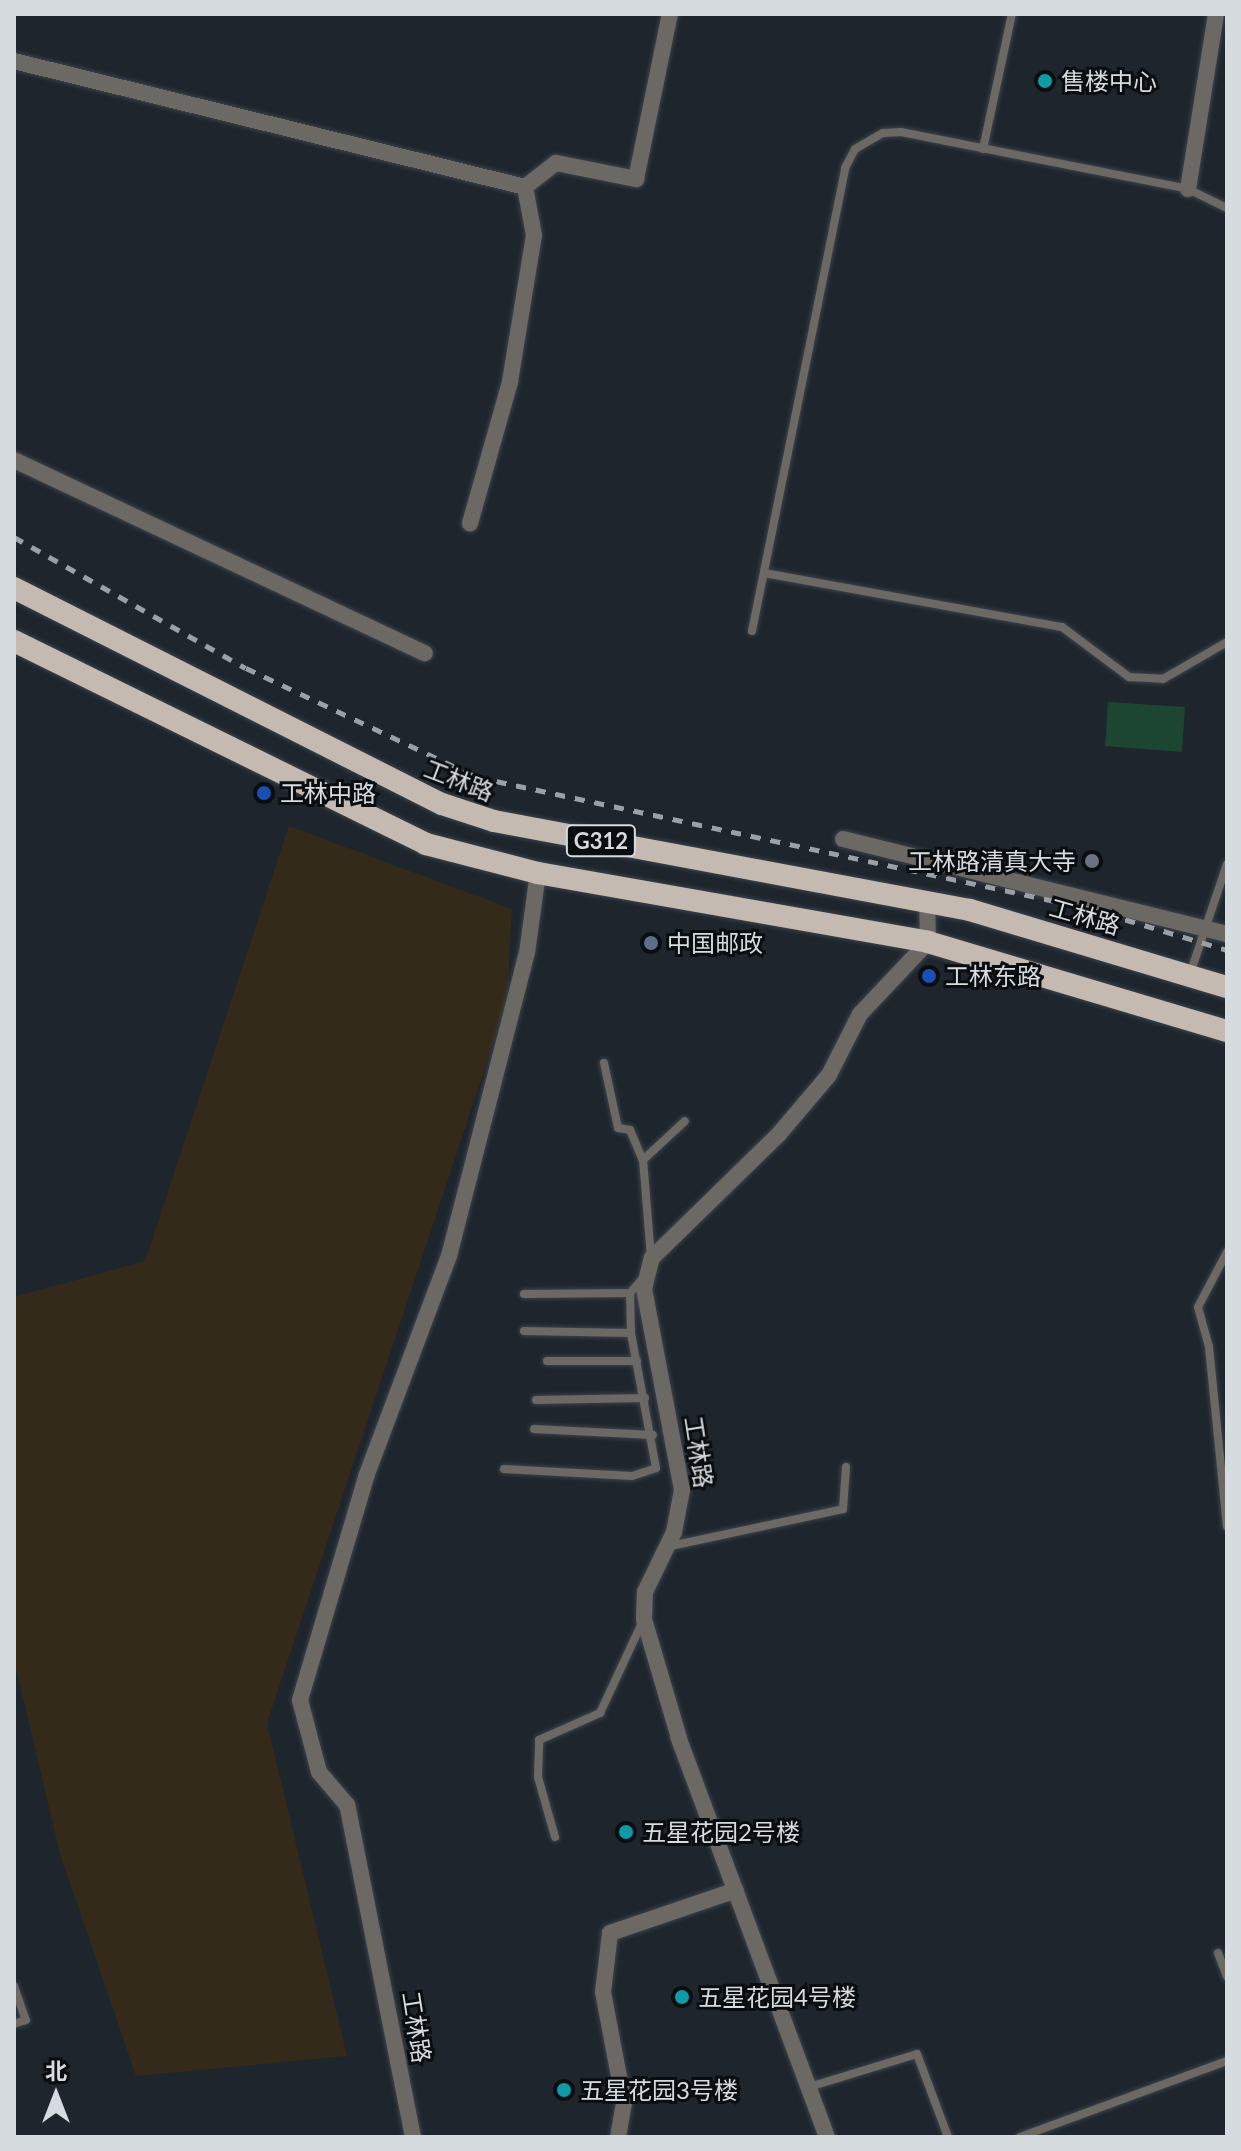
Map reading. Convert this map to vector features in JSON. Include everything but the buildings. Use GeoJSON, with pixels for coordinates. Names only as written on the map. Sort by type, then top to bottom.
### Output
{"type":"FeatureCollection","features":[{"type":"Feature","properties":{"kind":"highway","name":"工林路"},"geometry":{"type":"LineString","coordinates":[[14,588],[442,804],[494,821],[927,900],[1227,987]]}},
{"type":"Feature","properties":{"kind":"highway","name":"G312"},"geometry":{"type":"LineString","coordinates":[[14,641],[426,844],[538,873],[928,942],[1227,1031]]}},
{"type":"Feature","properties":{"kind":"street"},"geometry":{"type":"LineString","coordinates":[[525,187],[556,163],[636,179],[670,14]]}},
{"type":"Feature","properties":{"kind":"street"},"geometry":{"type":"LineString","coordinates":[[1188,189],[1216,14]]}},
{"type":"Feature","properties":{"kind":"street"},"geometry":{"type":"LineString","coordinates":[[14,61],[525,187]]}},
{"type":"Feature","properties":{"kind":"street"},"geometry":{"type":"LineString","coordinates":[[470,523],[510,382],[534,235],[525,187]]}},
{"type":"Feature","properties":{"kind":"street"},"geometry":{"type":"LineString","coordinates":[[14,460],[425,653]]}},
{"type":"Feature","properties":{"kind":"street"},"geometry":{"type":"LineString","coordinates":[[843,839],[1227,934]]}},
{"type":"Feature","properties":{"kind":"street","name":"工林路"},"geometry":{"type":"LineString","coordinates":[[413,2137],[347,1805],[319,1772],[300,1700],[367,1474],[449,1256],[527,953],[538,873]]}},
{"type":"Feature","properties":{"kind":"street"},"geometry":{"type":"LineString","coordinates":[[927,900],[928,942]]}},
{"type":"Feature","properties":{"kind":"street","name":"工林路"},"geometry":{"type":"LineString","coordinates":[[827,2137],[736,1890],[644,1619],[645,1592],[666,1547],[682,1490],[648,1333],[646,1275],[652,1258],[779,1134],[829,1075],[860,1014],[928,942]]}},
{"type":"Feature","properties":{"kind":"street"},"geometry":{"type":"LineString","coordinates":[[618,2137],[624,2103],[603,1992],[610,1933],[736,1890]]}},
{"type":"Feature","properties":{"kind":"lane"},"geometry":{"type":"LineString","coordinates":[[983,149],[1012,14]]}},
{"type":"Feature","properties":{"kind":"lane"},"geometry":{"type":"LineString","coordinates":[[752,631],[845,168],[855,149],[883,133],[1188,189],[1226,206]]}},
{"type":"Feature","properties":{"kind":"lane"},"geometry":{"type":"LineString","coordinates":[[764,573],[1062,627],[1129,677],[1163,679],[1227,642]]}},
{"type":"Feature","properties":{"kind":"lane"},"geometry":{"type":"LineString","coordinates":[[1189,975],[1227,864]]}},
{"type":"Feature","properties":{"kind":"lane"},"geometry":{"type":"LineString","coordinates":[[604,1063],[618,1128],[630,1130],[643,1160],[652,1258]]}},
{"type":"Feature","properties":{"kind":"lane"},"geometry":{"type":"LineString","coordinates":[[643,1160],[685,1121]]}},
{"type":"Feature","properties":{"kind":"lane"},"geometry":{"type":"LineString","coordinates":[[1227,1252],[1198,1307],[1209,1347],[1227,1526]]}},
{"type":"Feature","properties":{"kind":"lane"},"geometry":{"type":"LineString","coordinates":[[504,1469],[632,1476],[656,1468],[653,1435],[631,1333],[630,1293],[646,1275]]}},
{"type":"Feature","properties":{"kind":"lane"},"geometry":{"type":"LineString","coordinates":[[524,1294],[630,1293]]}},
{"type":"Feature","properties":{"kind":"lane"},"geometry":{"type":"LineString","coordinates":[[524,1331],[631,1333]]}},
{"type":"Feature","properties":{"kind":"lane"},"geometry":{"type":"LineString","coordinates":[[547,1361],[637,1361]]}},
{"type":"Feature","properties":{"kind":"lane"},"geometry":{"type":"LineString","coordinates":[[536,1400],[645,1398]]}},
{"type":"Feature","properties":{"kind":"lane"},"geometry":{"type":"LineString","coordinates":[[534,1429],[653,1435]]}},
{"type":"Feature","properties":{"kind":"lane"},"geometry":{"type":"LineString","coordinates":[[666,1547],[843,1509],[846,1467]]}},
{"type":"Feature","properties":{"kind":"lane"},"geometry":{"type":"LineString","coordinates":[[555,1837],[538,1777],[539,1740],[600,1713],[644,1619]]}},
{"type":"Feature","properties":{"kind":"lane"},"geometry":{"type":"LineString","coordinates":[[1218,1953],[1227,1976]]}},
{"type":"Feature","properties":{"kind":"lane"},"geometry":{"type":"LineString","coordinates":[[14,1986],[26,2020],[14,2024]]}},
{"type":"Feature","properties":{"kind":"lane"},"geometry":{"type":"LineString","coordinates":[[808,2087],[917,2054],[948,2137]]}},
{"type":"Feature","properties":{"kind":"lane"},"geometry":{"type":"LineString","coordinates":[[1020,2137],[1227,2061]]}},
{"type":"Feature","properties":{"kind":"shaded area"},"geometry":{"type":"Polygon","coordinates":[[[289,826],[512,909],[507,1002],[267,1723],[347,2056],[136,2076],[60,1854],[14,1660],[14,1297],[145,1261],[289,826]]]}},
{"type":"Feature","properties":{"kind":"green space"},"geometry":{"type":"Polygon","coordinates":[[[1108,702],[1185,707],[1182,752],[1105,746],[1108,702]]]}},
{"type":"Feature","properties":{"kind":"railway"},"geometry":{"type":"LineString","coordinates":[[14,537],[246,668],[477,777],[1087,908],[1227,950]]}},
{"type":"Feature","properties":{"kind":"place","name":"售楼中心"},"geometry":{"type":"Point","coordinates":[1045,81]}},
{"type":"Feature","properties":{"kind":"place","name":"工林中路"},"geometry":{"type":"Point","coordinates":[264,793]}},
{"type":"Feature","properties":{"kind":"place","name":"工林路清真大寺"},"geometry":{"type":"Point","coordinates":[1092,861]}},
{"type":"Feature","properties":{"kind":"place","name":"中国邮政"},"geometry":{"type":"Point","coordinates":[651,943]}},
{"type":"Feature","properties":{"kind":"place","name":"工林东路"},"geometry":{"type":"Point","coordinates":[929,976]}},
{"type":"Feature","properties":{"kind":"place","name":"五星花园2号楼"},"geometry":{"type":"Point","coordinates":[626,1832]}},
{"type":"Feature","properties":{"kind":"place","name":"五星花园4号楼"},"geometry":{"type":"Point","coordinates":[682,1997]}},
{"type":"Feature","properties":{"kind":"place","name":"五星花园3号楼"},"geometry":{"type":"Point","coordinates":[564,2090]}}]}
